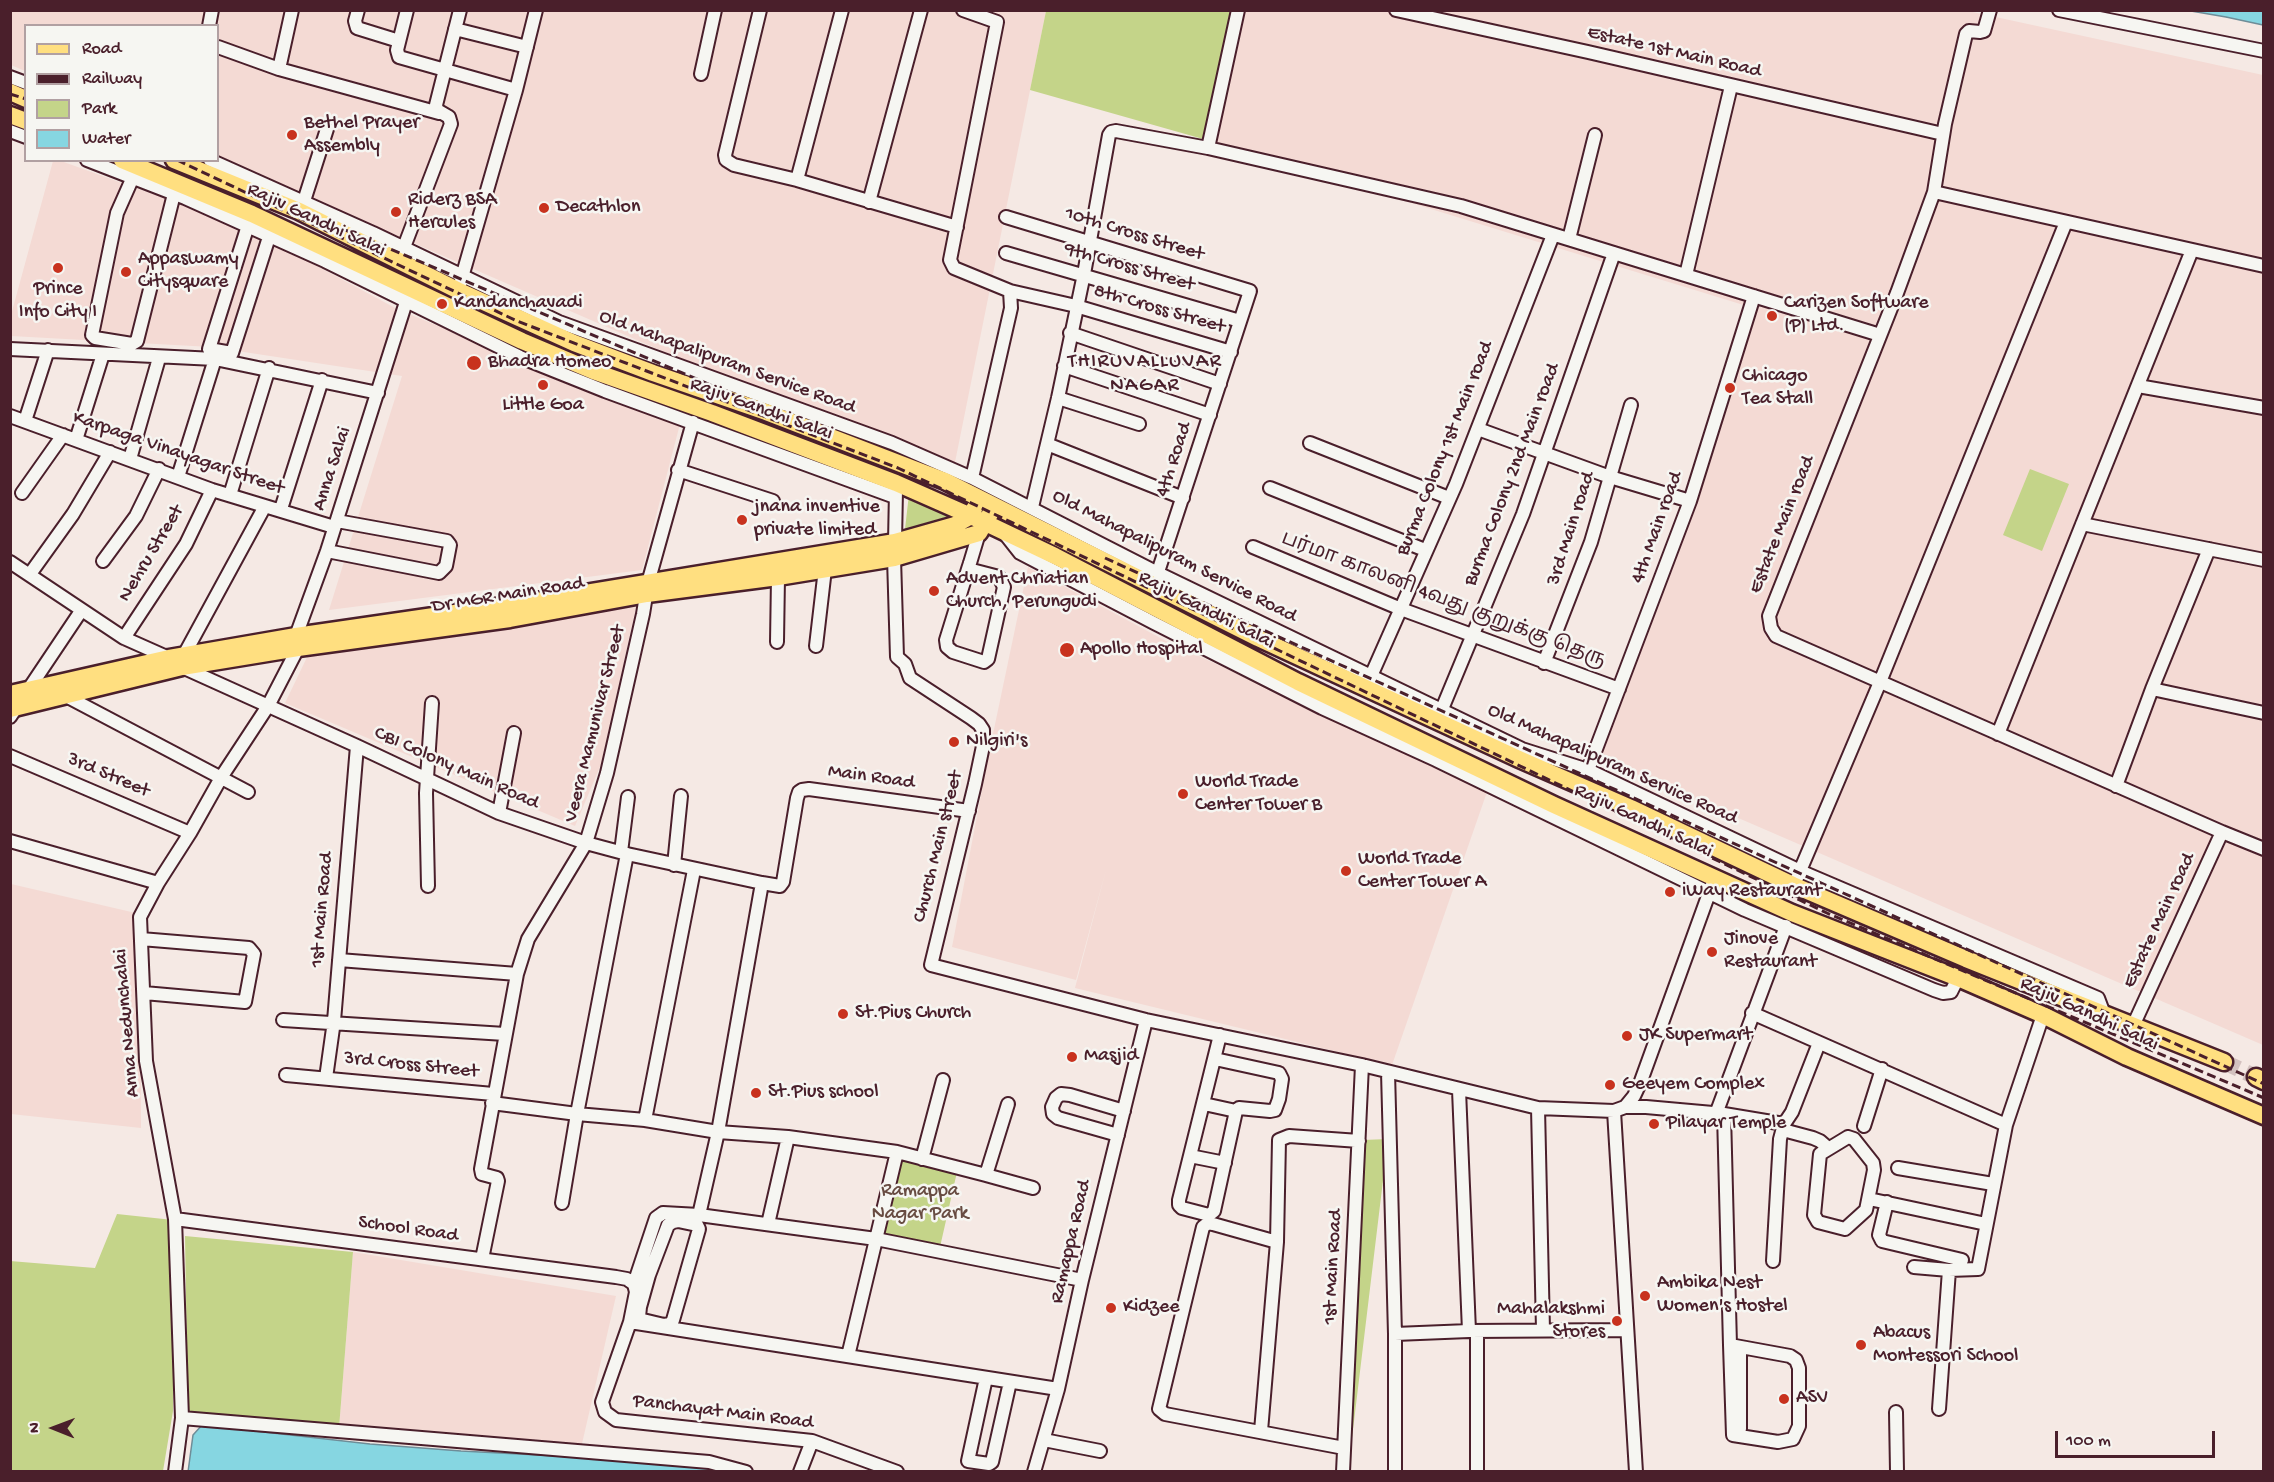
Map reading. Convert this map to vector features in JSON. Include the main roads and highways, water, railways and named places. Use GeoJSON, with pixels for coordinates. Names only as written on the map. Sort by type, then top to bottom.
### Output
{"type":"FeatureCollection","features":[{"type":"Feature","properties":{"kind":"main road"},"geometry":{"type":"LineString","coordinates":[[10,92],[24,98]]}},
{"type":"Feature","properties":{"kind":"main road","name":"Rajiv Gandhi Salai"},"geometry":{"type":"LineString","coordinates":[[126,162],[409,295],[593,371],[712,413],[979,524],[1003,531],[1173,625],[1442,751],[1712,885],[1958,978],[2043,1015],[2138,1062],[2264,1116]]}},
{"type":"Feature","properties":{"kind":"main road","name":"Rajiv Gandhi Salai"},"geometry":{"type":"LineString","coordinates":[[179,162],[401,255],[574,343],[653,374],[766,412],[945,481],[1155,579],[1258,638],[1453,728],[1513,750],[1631,808],[1797,878],[1966,959],[2224,1062]]}},
{"type":"Feature","properties":{"kind":"main road"},"geometry":{"type":"LineString","coordinates":[[979,524],[987,501]]}},
{"type":"Feature","properties":{"kind":"main road","name":"Dr MGR Main Road"},"geometry":{"type":"LineString","coordinates":[[647,588],[778,577],[825,569],[979,524]]}},
{"type":"Feature","properties":{"kind":"main road","name":"Dr MGR Main Road"},"geometry":{"type":"LineString","coordinates":[[15,704],[178,660],[297,642],[510,619],[647,588],[894,550]]}},
{"type":"Feature","properties":{"kind":"main road","name":"Dr MGR Main Road"},"geometry":{"type":"LineString","coordinates":[[15,704],[64,695],[178,660]]}},
{"type":"Feature","properties":{"kind":"main road"},"geometry":{"type":"LineString","coordinates":[[1442,751],[1453,728]]}},
{"type":"Feature","properties":{"kind":"water"},"geometry":{"type":"Polygon","coordinates":[[[2191,11],[2263,11],[2263,25],[2226,17],[2191,11]]]}},
{"type":"Feature","properties":{"kind":"water"},"geometry":{"type":"Polygon","coordinates":[[[202,1425],[370,1444],[673,1462],[731,1472],[188,1472],[193,1435],[202,1425]]]}},
{"type":"Feature","properties":{"kind":"tunnel"},"geometry":{"type":"LineString","coordinates":[[2224,1062],[2256,1077]]}},
{"type":"Feature","properties":{"kind":"railway"},"geometry":{"type":"LineString","coordinates":[[10,94],[24,98]]}},
{"type":"Feature","properties":{"kind":"railway"},"geometry":{"type":"LineString","coordinates":[[181,162],[517,321],[898,468],[1829,914],[2264,1098]]}},
{"type":"Feature","properties":{"kind":"railway"},"geometry":{"type":"LineString","coordinates":[[329,223],[746,400]]}},
{"type":"Feature","properties":{"kind":"railway"},"geometry":{"type":"LineString","coordinates":[[1105,558],[2264,1084]]}},
{"type":"Feature","properties":{"kind":"place","name":"Bethel Prayer Assembly"},"geometry":{"type":"Point","coordinates":[292,135]}},
{"type":"Feature","properties":{"kind":"place","name":"Decathlon"},"geometry":{"type":"Point","coordinates":[544,208]}},
{"type":"Feature","properties":{"kind":"place","name":"Riderz BSA Hercules"},"geometry":{"type":"Point","coordinates":[396,212]}},
{"type":"Feature","properties":{"kind":"place","name":"Prince Info City I"},"geometry":{"type":"Point","coordinates":[58,268]}},
{"type":"Feature","properties":{"kind":"place","name":"Appaswamy Citysquare"},"geometry":{"type":"Point","coordinates":[126,272]}},
{"type":"Feature","properties":{"kind":"place","name":"Kandanchavadi"},"geometry":{"type":"Point","coordinates":[442,304]}},
{"type":"Feature","properties":{"kind":"place","name":"Carizen Software (P) Ltd."},"geometry":{"type":"Point","coordinates":[1772,316]}},
{"type":"Feature","properties":{"kind":"place","name":"Bhadra Homeo"},"geometry":{"type":"Point","coordinates":[474,363]}},
{"type":"Feature","properties":{"kind":"place","name":"Little Goa"},"geometry":{"type":"Point","coordinates":[543,385]}},
{"type":"Feature","properties":{"kind":"place","name":"Chicago Tea Stall"},"geometry":{"type":"Point","coordinates":[1730,388]}},
{"type":"Feature","properties":{"kind":"place","name":"jnana inventive private limited"},"geometry":{"type":"Point","coordinates":[742,520]}},
{"type":"Feature","properties":{"kind":"place","name":"Advent Chriatian Church, Perungudi"},"geometry":{"type":"Point","coordinates":[934,591]}},
{"type":"Feature","properties":{"kind":"place","name":"Apollo Hospital"},"geometry":{"type":"Point","coordinates":[1067,650]}},
{"type":"Feature","properties":{"kind":"place","name":"Nilgiri's"},"geometry":{"type":"Point","coordinates":[954,742]}},
{"type":"Feature","properties":{"kind":"place","name":"World Trade Center Tower B"},"geometry":{"type":"Point","coordinates":[1183,794]}},
{"type":"Feature","properties":{"kind":"place","name":"World Trade Center Tower A"},"geometry":{"type":"Point","coordinates":[1346,871]}},
{"type":"Feature","properties":{"kind":"place","name":"iWay Restaurant"},"geometry":{"type":"Point","coordinates":[1670,892]}},
{"type":"Feature","properties":{"kind":"place","name":"Jinove Restaurant"},"geometry":{"type":"Point","coordinates":[1712,952]}},
{"type":"Feature","properties":{"kind":"place","name":"St.Pius Church"},"geometry":{"type":"Point","coordinates":[843,1014]}},
{"type":"Feature","properties":{"kind":"place","name":"JK Supermart"},"geometry":{"type":"Point","coordinates":[1627,1036]}},
{"type":"Feature","properties":{"kind":"place","name":"Masjid"},"geometry":{"type":"Point","coordinates":[1072,1057]}},
{"type":"Feature","properties":{"kind":"place","name":"Geeyem Complex"},"geometry":{"type":"Point","coordinates":[1610,1085]}},
{"type":"Feature","properties":{"kind":"place","name":"St.Pius school"},"geometry":{"type":"Point","coordinates":[756,1093]}},
{"type":"Feature","properties":{"kind":"place","name":"Pilayar Temple"},"geometry":{"type":"Point","coordinates":[1654,1124]}},
{"type":"Feature","properties":{"kind":"place","name":"Ambika Nest Women's Hostel"},"geometry":{"type":"Point","coordinates":[1645,1296]}},
{"type":"Feature","properties":{"kind":"place","name":"Kidzee"},"geometry":{"type":"Point","coordinates":[1111,1308]}},
{"type":"Feature","properties":{"kind":"place","name":"Mahalakshmi Stores"},"geometry":{"type":"Point","coordinates":[1617,1321]}},
{"type":"Feature","properties":{"kind":"place","name":"Abacus Montessori School"},"geometry":{"type":"Point","coordinates":[1861,1345]}},
{"type":"Feature","properties":{"kind":"place","name":"ASV"},"geometry":{"type":"Point","coordinates":[1784,1399]}},
{"type":"Feature","properties":{"kind":"district","name":"THIRUVALLUVAR NAGAR"},"geometry":{"type":"Point","coordinates":[1145,375]}},
{"type":"Feature","properties":{"kind":"park label","name":"Ramappa Nagar Park"},"geometry":{"type":"Point","coordinates":[920,1204]}}]}
